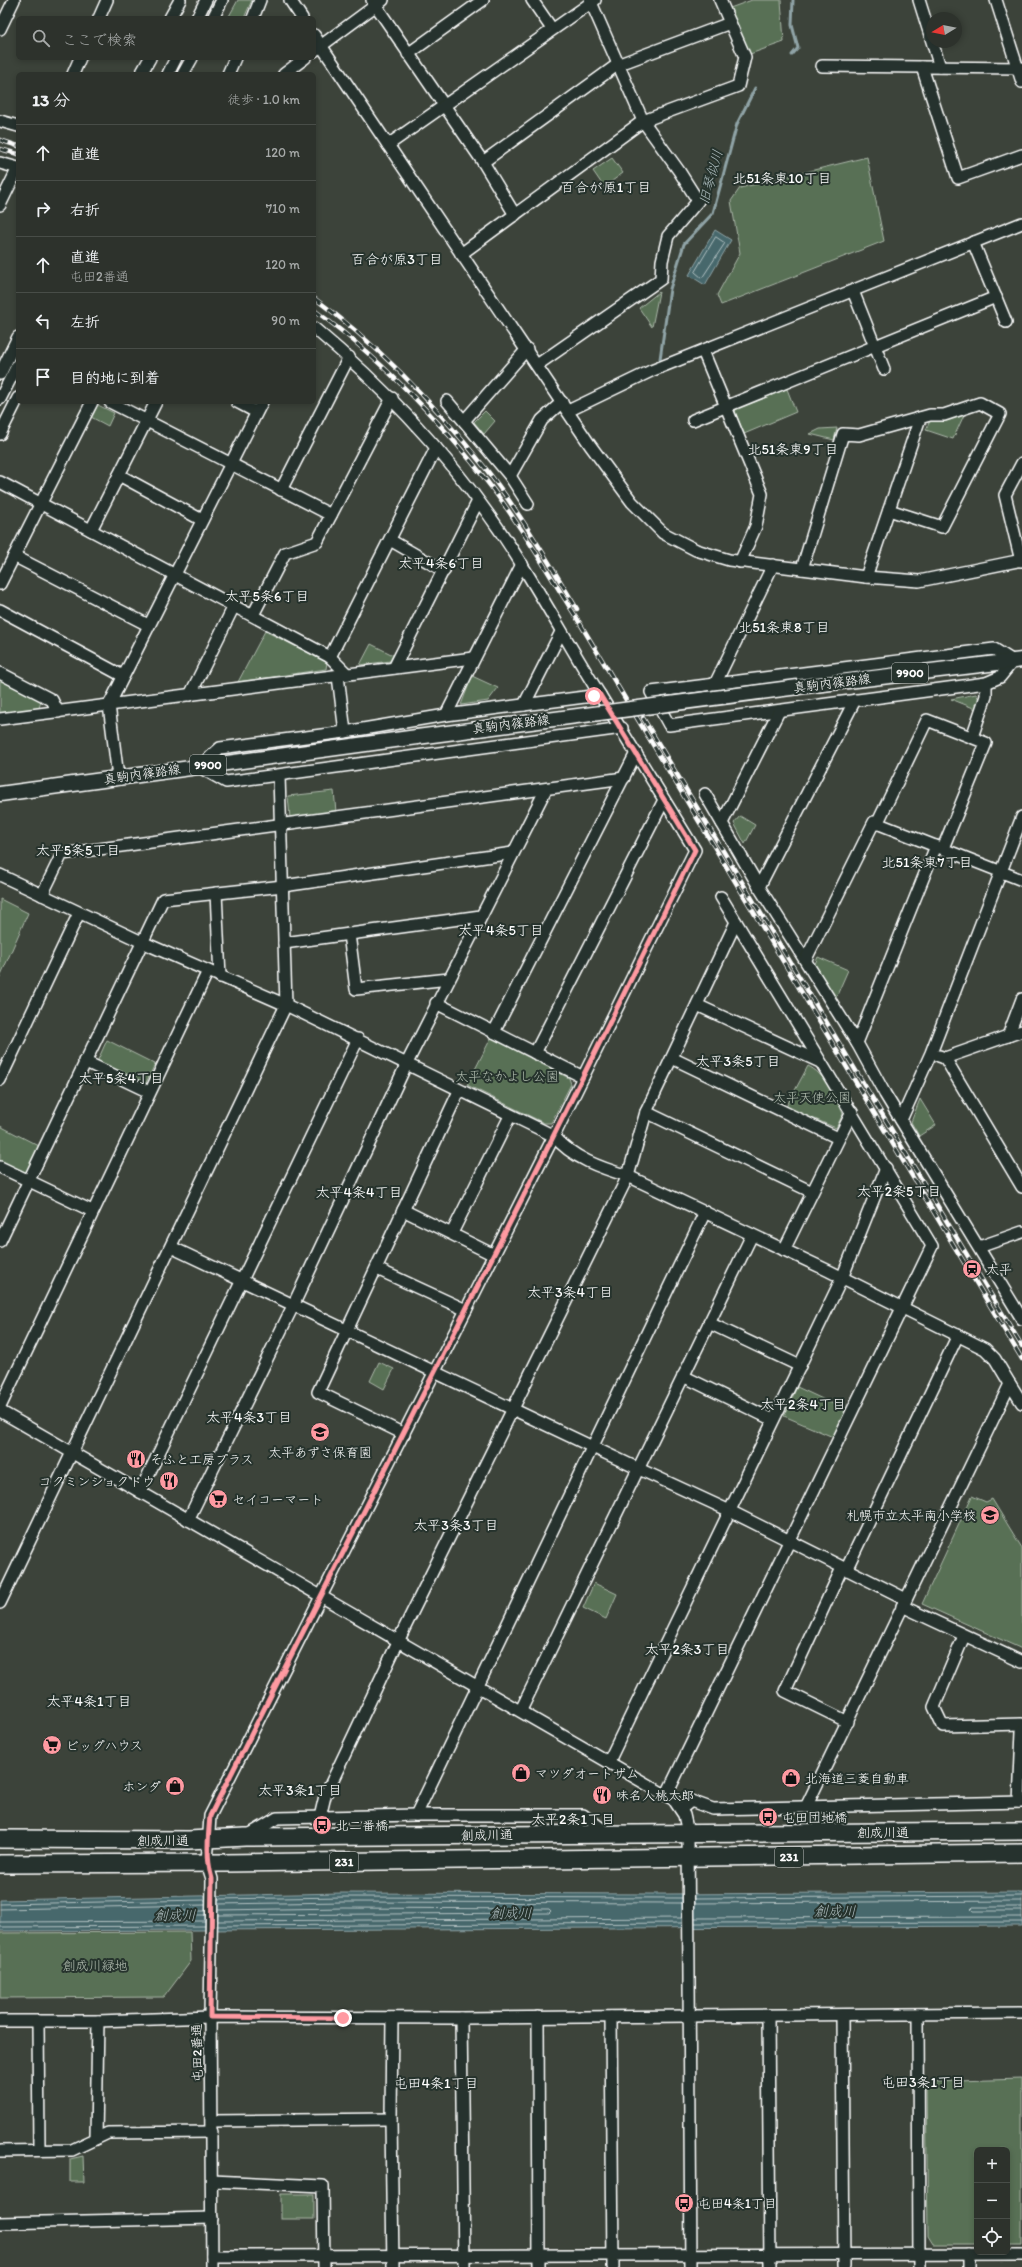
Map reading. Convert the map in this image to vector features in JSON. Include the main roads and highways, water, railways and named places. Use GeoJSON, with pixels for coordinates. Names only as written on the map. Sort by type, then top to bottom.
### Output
{"type":"FeatureCollection","features":[{"type":"Feature","properties":{"kind":"highway","name":"創成川通"},"geometry":{"type":"LineString","coordinates":[[0,1839],[189,1840],[245,1837],[1022,1831]]}},
{"type":"Feature","properties":{"kind":"highway","name":"創成川通"},"geometry":{"type":"LineString","coordinates":[[0,1864],[689,1858],[1022,1853]]}},
{"type":"Feature","properties":{"kind":"main road","name":"真駒内篠路線"},"geometry":{"type":"LineString","coordinates":[[0,794],[199,766],[798,687],[1018,661]]}},
{"type":"Feature","properties":{"kind":"water"},"geometry":{"type":"Polygon","coordinates":[[[715,230],[731,240],[705,285],[689,275],[715,230]]]}},
{"type":"Feature","properties":{"kind":"water","name":"創成川"},"geometry":{"type":"Polygon","coordinates":[[[1022,1892],[1022,1926],[0,1931],[0,1900],[342,1893],[664,1894],[1022,1892]]]}},
{"type":"Feature","properties":{"kind":"waterway","name":"旧琴似川"},"geometry":{"type":"LineString","coordinates":[[792,55],[798,48],[792,25],[793,0]]}},
{"type":"Feature","properties":{"kind":"waterway","name":"旧琴似川"},"geometry":{"type":"LineString","coordinates":[[660,359],[670,289],[684,244],[713,213],[737,124],[755,88]]}},
{"type":"Feature","properties":{"kind":"railway"},"geometry":{"type":"LineString","coordinates":[[0,140],[16,145]]}},
{"type":"Feature","properties":{"kind":"railway"},"geometry":{"type":"LineString","coordinates":[[0,149],[16,153]]}},
{"type":"Feature","properties":{"kind":"railway"},"geometry":{"type":"LineString","coordinates":[[316,300],[338,316],[384,356],[427,400],[467,445],[510,503],[577,609]]}},
{"type":"Feature","properties":{"kind":"railway"},"geometry":{"type":"LineString","coordinates":[[316,312],[370,355],[425,409],[476,467],[518,525],[578,620],[1022,1359]]}},
{"type":"Feature","properties":{"kind":"railway"},"geometry":{"type":"LineString","coordinates":[[643,718],[1022,1346]]}},
{"type":"Feature","properties":{"kind":"place","name":"太平"},"geometry":{"type":"Point","coordinates":[972,1269]}},
{"type":"Feature","properties":{"kind":"place","name":"太平あずさ保育園"},"geometry":{"type":"Point","coordinates":[320,1432]}},
{"type":"Feature","properties":{"kind":"place","name":"そふと工房プラス"},"geometry":{"type":"Point","coordinates":[136,1459]}},
{"type":"Feature","properties":{"kind":"place","name":"コクミンショクドウ"},"geometry":{"type":"Point","coordinates":[169,1481]}},
{"type":"Feature","properties":{"kind":"place","name":"セイコーマート"},"geometry":{"type":"Point","coordinates":[218,1499]}},
{"type":"Feature","properties":{"kind":"place","name":"札幌市立太平南小学校"},"geometry":{"type":"Point","coordinates":[990,1515]}},
{"type":"Feature","properties":{"kind":"place","name":"ビッグハウス"},"geometry":{"type":"Point","coordinates":[52,1745]}},
{"type":"Feature","properties":{"kind":"place","name":"マツダオートザム"},"geometry":{"type":"Point","coordinates":[521,1773]}},
{"type":"Feature","properties":{"kind":"place","name":"北海道三菱自動車"},"geometry":{"type":"Point","coordinates":[791,1778]}},
{"type":"Feature","properties":{"kind":"place","name":"ホンダ"},"geometry":{"type":"Point","coordinates":[175,1786]}},
{"type":"Feature","properties":{"kind":"place","name":"味名人桃太郎"},"geometry":{"type":"Point","coordinates":[602,1795]}},
{"type":"Feature","properties":{"kind":"place","name":"屯田団地橋"},"geometry":{"type":"Point","coordinates":[768,1817]}},
{"type":"Feature","properties":{"kind":"place","name":"北二番橋"},"geometry":{"type":"Point","coordinates":[322,1825]}},
{"type":"Feature","properties":{"kind":"place","name":"屯田4条1丁目"},"geometry":{"type":"Point","coordinates":[684,2203]}},
{"type":"Feature","properties":{"kind":"district","name":"北51条東10丁目"},"geometry":{"type":"Point","coordinates":[782,178]}},
{"type":"Feature","properties":{"kind":"district","name":"百合が原1丁目"},"geometry":{"type":"Point","coordinates":[606,187]}},
{"type":"Feature","properties":{"kind":"district","name":"百合が原3丁目"},"geometry":{"type":"Point","coordinates":[397,259]}},
{"type":"Feature","properties":{"kind":"district","name":"北51条東9丁目"},"geometry":{"type":"Point","coordinates":[793,449]}},
{"type":"Feature","properties":{"kind":"district","name":"太平4条6丁目"},"geometry":{"type":"Point","coordinates":[441,563]}},
{"type":"Feature","properties":{"kind":"district","name":"太平5条6丁目"},"geometry":{"type":"Point","coordinates":[267,596]}},
{"type":"Feature","properties":{"kind":"district","name":"北51条東8丁目"},"geometry":{"type":"Point","coordinates":[784,627]}},
{"type":"Feature","properties":{"kind":"district","name":"太平5条5丁目"},"geometry":{"type":"Point","coordinates":[78,850]}},
{"type":"Feature","properties":{"kind":"district","name":"北51条東7丁目"},"geometry":{"type":"Point","coordinates":[927,862]}},
{"type":"Feature","properties":{"kind":"district","name":"太平4条5丁目"},"geometry":{"type":"Point","coordinates":[501,930]}},
{"type":"Feature","properties":{"kind":"district","name":"太平3条5丁目"},"geometry":{"type":"Point","coordinates":[738,1061]}},
{"type":"Feature","properties":{"kind":"district","name":"太平5条4丁目"},"geometry":{"type":"Point","coordinates":[121,1078]}},
{"type":"Feature","properties":{"kind":"district","name":"太平2条5丁目"},"geometry":{"type":"Point","coordinates":[899,1191]}},
{"type":"Feature","properties":{"kind":"district","name":"太平4条4丁目"},"geometry":{"type":"Point","coordinates":[359,1192]}},
{"type":"Feature","properties":{"kind":"district","name":"太平3条4丁目"},"geometry":{"type":"Point","coordinates":[570,1292]}},
{"type":"Feature","properties":{"kind":"district","name":"太平2条4丁目"},"geometry":{"type":"Point","coordinates":[803,1404]}},
{"type":"Feature","properties":{"kind":"district","name":"太平4条3丁目"},"geometry":{"type":"Point","coordinates":[249,1417]}},
{"type":"Feature","properties":{"kind":"district","name":"太平3条3丁目"},"geometry":{"type":"Point","coordinates":[456,1525]}},
{"type":"Feature","properties":{"kind":"district","name":"太平2条3丁目"},"geometry":{"type":"Point","coordinates":[687,1649]}},
{"type":"Feature","properties":{"kind":"district","name":"太平4条1丁目"},"geometry":{"type":"Point","coordinates":[89,1701]}},
{"type":"Feature","properties":{"kind":"district","name":"太平3条1丁目"},"geometry":{"type":"Point","coordinates":[300,1790]}},
{"type":"Feature","properties":{"kind":"district","name":"太平2条1丁目"},"geometry":{"type":"Point","coordinates":[573,1819]}},
{"type":"Feature","properties":{"kind":"district","name":"屯田3条1丁目"},"geometry":{"type":"Point","coordinates":[923,2082]}},
{"type":"Feature","properties":{"kind":"district","name":"屯田4条1丁目"},"geometry":{"type":"Point","coordinates":[436,2083]}},
{"type":"Feature","properties":{"kind":"park label","name":"太平なかよし公園"},"geometry":{"type":"Point","coordinates":[507,1076]}},
{"type":"Feature","properties":{"kind":"park label","name":"太平天使公園"},"geometry":{"type":"Point","coordinates":[812,1097]}},
{"type":"Feature","properties":{"kind":"park label","name":"創成川緑地"},"geometry":{"type":"Point","coordinates":[95,1965]}}]}
